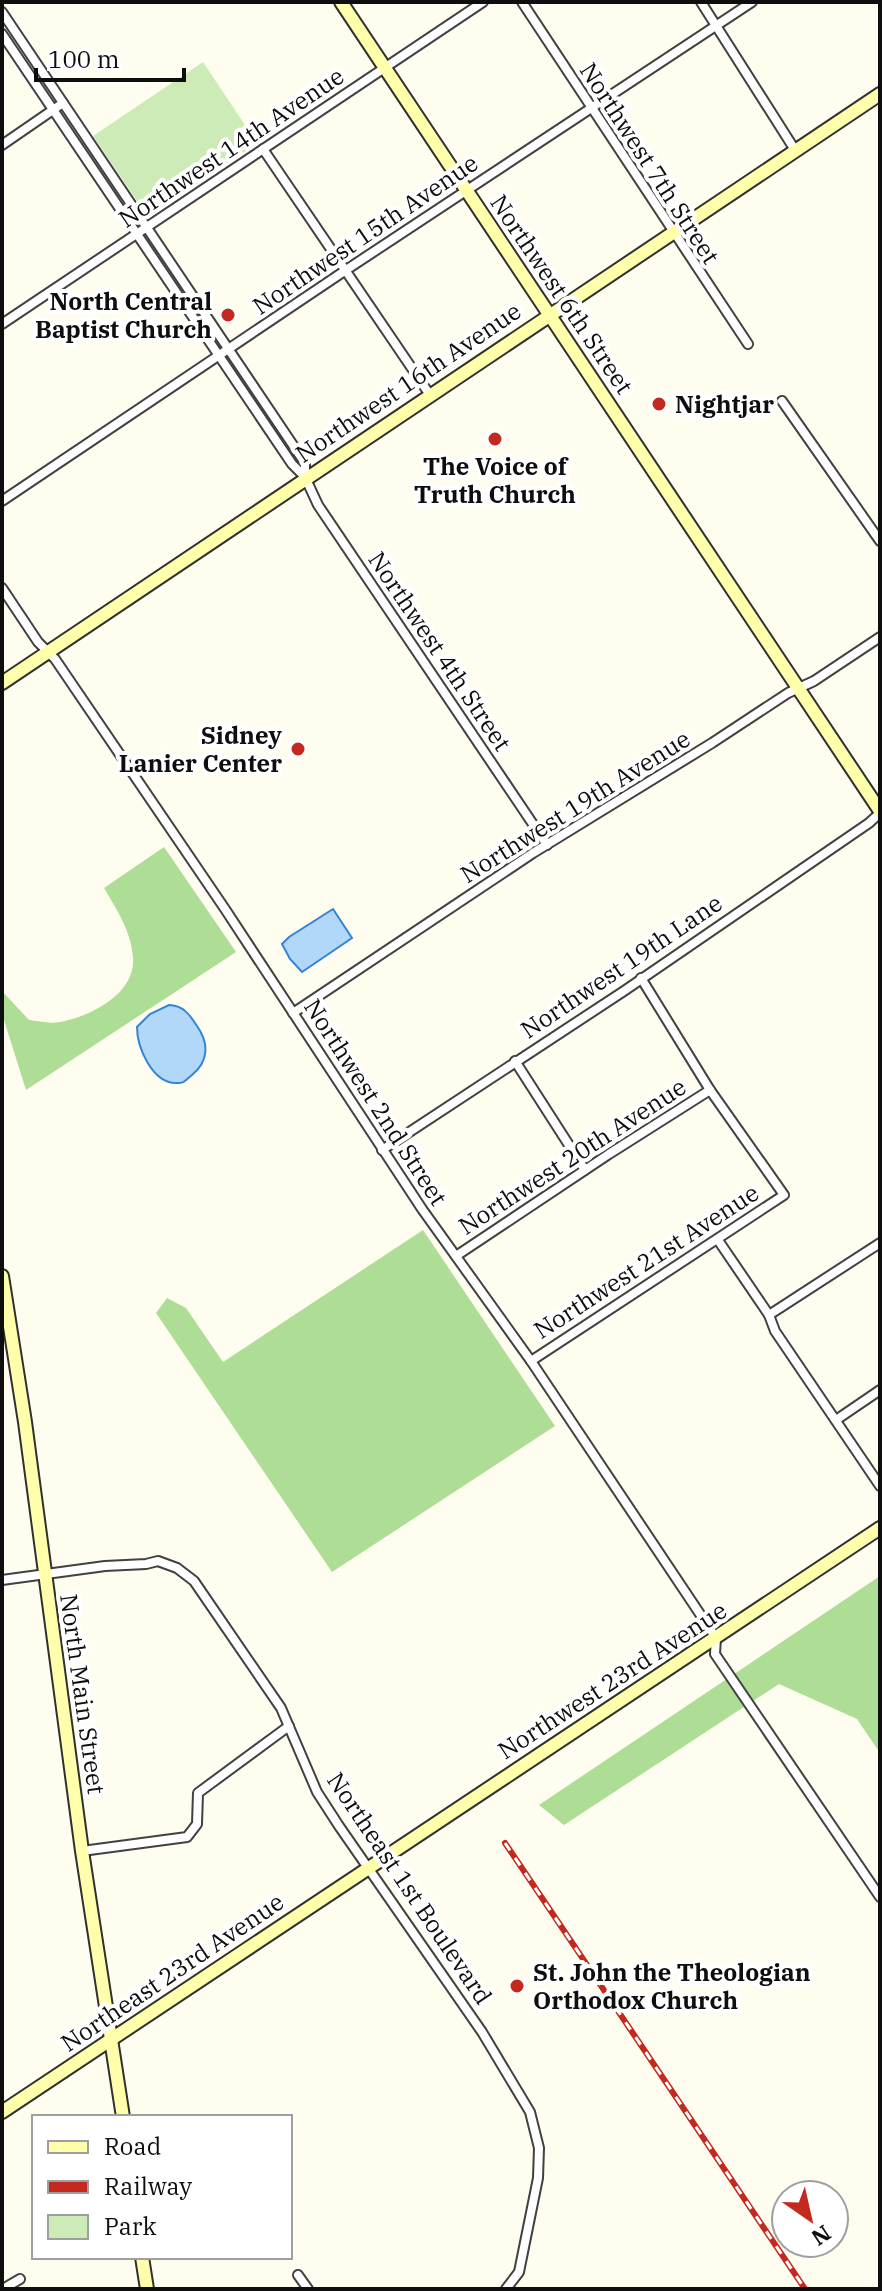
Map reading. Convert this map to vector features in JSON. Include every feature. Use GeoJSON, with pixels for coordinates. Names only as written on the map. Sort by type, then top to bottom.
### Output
{"type":"FeatureCollection","features":[{"type":"Feature","properties":{"kind":"main road","name":"Northwest 6th Street"},"geometry":{"type":"LineString","coordinates":[[341,2],[880,812]]}},
{"type":"Feature","properties":{"kind":"main road","name":"Northwest 16th Avenue"},"geometry":{"type":"LineString","coordinates":[[2,683],[880,94]]}},
{"type":"Feature","properties":{"kind":"main road","name":"North Main Street"},"geometry":{"type":"LineString","coordinates":[[2,1276],[82,1851],[123,2115]]}},
{"type":"Feature","properties":{"kind":"main road","name":"Northwest 23rd Avenue"},"geometry":{"type":"LineString","coordinates":[[368,1869],[880,1528]]}},
{"type":"Feature","properties":{"kind":"main road","name":"Northeast 23rd Avenue"},"geometry":{"type":"LineString","coordinates":[[2,2112],[368,1869]]}},
{"type":"Feature","properties":{"kind":"main road"},"geometry":{"type":"LineString","coordinates":[[142,2259],[147,2289]]}},
{"type":"Feature","properties":{"kind":"street","name":"Northwest 14th Avenue"},"geometry":{"type":"LineString","coordinates":[[2,324],[483,2]]}},
{"type":"Feature","properties":{"kind":"street","name":"Northwest 7th Street"},"geometry":{"type":"LineString","coordinates":[[522,2],[589,108],[748,344]]}},
{"type":"Feature","properties":{"kind":"street"},"geometry":{"type":"LineString","coordinates":[[701,2],[795,150]]}},
{"type":"Feature","properties":{"kind":"street","name":"Northwest 15th Avenue"},"geometry":{"type":"LineString","coordinates":[[2,501],[752,2]]}},
{"type":"Feature","properties":{"kind":"street","name":"Northwest 4th Street"},"geometry":{"type":"LineString","coordinates":[[2,12],[305,463],[305,477]]}},
{"type":"Feature","properties":{"kind":"street","name":"Northwest 4th Street"},"geometry":{"type":"LineString","coordinates":[[2,34],[217,357],[292,464],[305,477],[318,505],[547,845]]}},
{"type":"Feature","properties":{"kind":"street"},"geometry":{"type":"LineString","coordinates":[[2,145],[63,103]]}},
{"type":"Feature","properties":{"kind":"street"},"geometry":{"type":"LineString","coordinates":[[263,149],[430,395]]}},
{"type":"Feature","properties":{"kind":"street"},"geometry":{"type":"LineString","coordinates":[[782,401],[880,541]]}},
{"type":"Feature","properties":{"kind":"street","name":"Northwest 2nd Street"},"geometry":{"type":"LineString","coordinates":[[2,588],[187,852],[382,1150],[531,1361],[716,1638],[715,1654],[880,1897]]}},
{"type":"Feature","properties":{"kind":"street","name":"Northwest 19th Avenue"},"geometry":{"type":"LineString","coordinates":[[293,1013],[547,845],[880,637]]}},
{"type":"Feature","properties":{"kind":"street","name":"Northwest 19th Lane"},"geometry":{"type":"LineString","coordinates":[[382,1150],[641,978],[856,832],[880,812]]}},
{"type":"Feature","properties":{"kind":"street"},"geometry":{"type":"LineString","coordinates":[[641,978],[710,1090]]}},
{"type":"Feature","properties":{"kind":"street"},"geometry":{"type":"LineString","coordinates":[[515,1061],[585,1170]]}},
{"type":"Feature","properties":{"kind":"street","name":"Northwest 20th Avenue"},"geometry":{"type":"LineString","coordinates":[[456,1256],[710,1090]]}},
{"type":"Feature","properties":{"kind":"street","name":"Northwest 21st Avenue"},"geometry":{"type":"LineString","coordinates":[[531,1361],[784,1195],[710,1090]]}},
{"type":"Feature","properties":{"kind":"street"},"geometry":{"type":"LineString","coordinates":[[718,1240],[769,1315],[775,1331],[880,1486]]}},
{"type":"Feature","properties":{"kind":"street"},"geometry":{"type":"LineString","coordinates":[[769,1315],[880,1243]]}},
{"type":"Feature","properties":{"kind":"street"},"geometry":{"type":"LineString","coordinates":[[836,1420],[880,1390]]}},
{"type":"Feature","properties":{"kind":"street","name":"Northeast 1st Boulevard"},"geometry":{"type":"LineString","coordinates":[[2,1580],[158,1561],[186,1573],[274,1698],[317,1792],[482,2032],[530,2112],[539,2148],[538,2178],[519,2272],[506,2289]]}},
{"type":"Feature","properties":{"kind":"street"},"geometry":{"type":"LineString","coordinates":[[82,1851],[187,1837],[197,1824],[198,1793],[289,1726]]}},
{"type":"Feature","properties":{"kind":"street"},"geometry":{"type":"LineString","coordinates":[[298,2275],[308,2289]]}},
{"type":"Feature","properties":{"kind":"street"},"geometry":{"type":"LineString","coordinates":[[3,2289],[20,2279]]}},
{"type":"Feature","properties":{"kind":"green space"},"geometry":{"type":"Polygon","coordinates":[[[203,62],[257,143],[148,217],[93,136],[203,62]]]}},
{"type":"Feature","properties":{"kind":"green space"},"geometry":{"type":"Polygon","coordinates":[[[164,847],[236,952],[26,1090],[4,1020],[2,991],[29,1020],[52,1023],[85,1015],[109,1001],[127,982],[133,957],[123,921],[104,888],[164,847]]]}},
{"type":"Feature","properties":{"kind":"green space"},"geometry":{"type":"Polygon","coordinates":[[[423,1230],[555,1426],[332,1572],[156,1313],[167,1298],[186,1308],[223,1362],[423,1230]]]}},
{"type":"Feature","properties":{"kind":"green space"},"geometry":{"type":"Polygon","coordinates":[[[880,1576],[880,1753],[857,1719],[779,1684],[564,1825],[539,1805],[880,1576]]]}},
{"type":"Feature","properties":{"kind":"water"},"geometry":{"type":"Polygon","coordinates":[[[333,909],[352,938],[302,972],[282,944],[333,909]]]}},
{"type":"Feature","properties":{"kind":"water"},"geometry":{"type":"Polygon","coordinates":[[[169,1005],[189,1015],[201,1032],[205,1045],[204,1058],[198,1070],[179,1083],[167,1081],[153,1071],[143,1054],[138,1035],[137,1027],[150,1014],[169,1005]]]}},
{"type":"Feature","properties":{"kind":"railway"},"geometry":{"type":"LineString","coordinates":[[505,1843],[805,2289]]}},
{"type":"Feature","properties":{"kind":"place","name":"North Central Baptist Church"},"geometry":{"type":"Point","coordinates":[228,315]}},
{"type":"Feature","properties":{"kind":"place","name":"Nightjar"},"geometry":{"type":"Point","coordinates":[659,404]}},
{"type":"Feature","properties":{"kind":"place","name":"The Voice of Truth Church"},"geometry":{"type":"Point","coordinates":[495,439]}},
{"type":"Feature","properties":{"kind":"place","name":"Sidney Lanier Center"},"geometry":{"type":"Point","coordinates":[298,749]}},
{"type":"Feature","properties":{"kind":"place","name":"St. John the Theologian Orthodox Church"},"geometry":{"type":"Point","coordinates":[517,1986]}}]}
